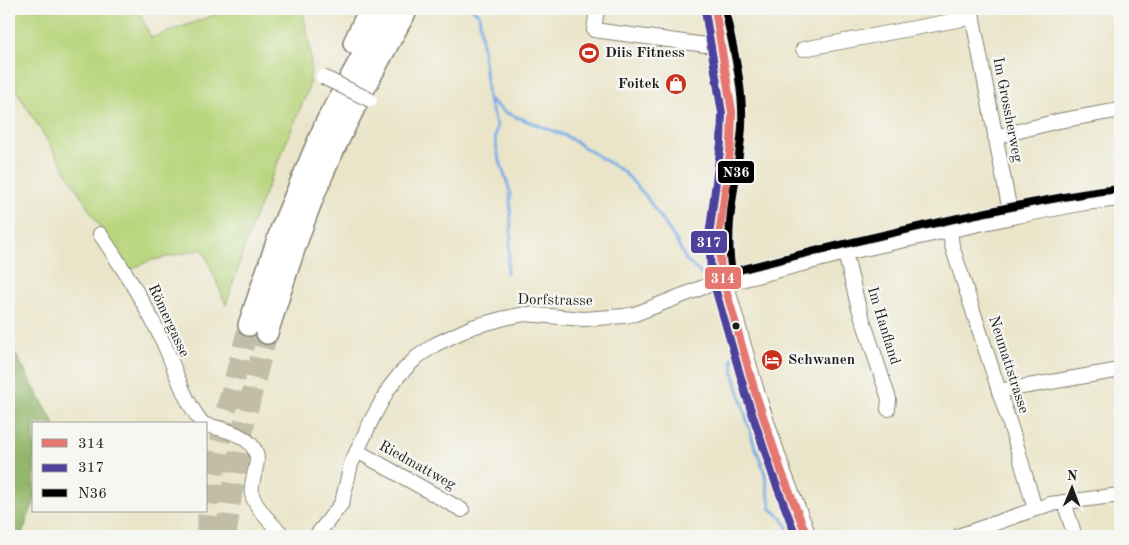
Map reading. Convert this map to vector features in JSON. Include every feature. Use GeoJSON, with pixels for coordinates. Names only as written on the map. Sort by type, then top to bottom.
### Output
{"type":"FeatureCollection","features":[{"type":"Feature","properties":{"kind":"highway"},"geometry":{"type":"LineString","coordinates":[[370,9],[344,65],[326,123],[281,230],[258,329],[289,263],[321,176],[353,108],[407,9]]}},
{"type":"Feature","properties":{"kind":"highway"},"geometry":{"type":"LineString","coordinates":[[326,123],[388,9]]}},
{"type":"Feature","properties":{"kind":"main road"},"geometry":{"type":"LineString","coordinates":[[715,9],[732,112],[719,236],[719,255],[724,283],[754,392],[782,473],[807,536]]}},
{"type":"Feature","properties":{"kind":"street"},"geometry":{"type":"LineString","coordinates":[[597,9],[594,30],[706,45],[721,42]]}},
{"type":"Feature","properties":{"kind":"street"},"geometry":{"type":"LineString","coordinates":[[803,49],[972,13]]}},
{"type":"Feature","properties":{"kind":"street","name":"Im Grossherweg"},"geometry":{"type":"LineString","coordinates":[[972,13],[1011,217]]}},
{"type":"Feature","properties":{"kind":"street"},"geometry":{"type":"LineString","coordinates":[[323,77],[370,100]]}},
{"type":"Feature","properties":{"kind":"street"},"geometry":{"type":"LineString","coordinates":[[995,137],[1058,121],[1120,110]]}},
{"type":"Feature","properties":{"kind":"street","name":"Dorfstrasse"},"geometry":{"type":"LineString","coordinates":[[316,536],[342,502],[347,478],[357,451],[372,419],[400,374],[417,357],[436,344],[472,327],[525,314],[584,319],[635,314],[714,283],[733,282],[845,253],[1011,217],[1085,203],[1120,199]]}},
{"type":"Feature","properties":{"kind":"street","name":"Neumattstrasse"},"geometry":{"type":"LineString","coordinates":[[950,231],[952,246],[1024,466],[1035,509]]}},
{"type":"Feature","properties":{"kind":"street","name":"Römergasse"},"geometry":{"type":"LineString","coordinates":[[100,234],[132,282],[165,346],[188,403],[203,422]]}},
{"type":"Feature","properties":{"kind":"street","name":"Im Hanfland"},"geometry":{"type":"LineString","coordinates":[[845,253],[858,305],[889,399],[888,409]]}},
{"type":"Feature","properties":{"kind":"street"},"geometry":{"type":"LineString","coordinates":[[999,391],[1120,370]]}},
{"type":"Feature","properties":{"kind":"street","name":"Römergasse"},"geometry":{"type":"LineString","coordinates":[[208,425],[226,430],[250,444],[257,460],[252,494],[260,509],[284,536]]}},
{"type":"Feature","properties":{"kind":"street","name":"Riedmattweg"},"geometry":{"type":"LineString","coordinates":[[357,451],[462,510]]}},
{"type":"Feature","properties":{"kind":"street"},"geometry":{"type":"LineString","coordinates":[[958,536],[1035,509],[1064,502],[1120,495]]}},
{"type":"Feature","properties":{"kind":"street"},"geometry":{"type":"LineString","coordinates":[[1064,502],[1075,536]]}},
{"type":"Feature","properties":{"kind":"green space"},"geometry":{"type":"Polygon","coordinates":[[[19,9],[138,9],[151,38],[226,11],[226,9],[302,9],[311,59],[308,90],[252,224],[226,305],[203,249],[149,261],[127,271],[9,78],[9,12],[19,9]]]}},
{"type":"Feature","properties":{"kind":"green space"},"geometry":{"type":"Polygon","coordinates":[[[9,342],[54,422],[32,422],[32,507],[21,536],[9,536],[9,342]]]}},
{"type":"Feature","properties":{"kind":"waterway"},"geometry":{"type":"LineString","coordinates":[[472,9],[479,14],[488,98],[497,126],[495,137],[498,155],[510,191],[511,233],[507,273]]}},
{"type":"Feature","properties":{"kind":"waterway"},"geometry":{"type":"LineString","coordinates":[[488,98],[504,112],[566,136],[624,172],[645,195],[676,240],[686,260],[702,275]]}},
{"type":"Feature","properties":{"kind":"waterway"},"geometry":{"type":"LineString","coordinates":[[732,358],[734,375],[754,444],[764,470],[771,509],[781,517],[787,526],[787,536]]}},
{"type":"Feature","properties":{"kind":"tunnel"},"geometry":{"type":"LineString","coordinates":[[206,536],[211,494],[225,415],[249,325]]}},
{"type":"Feature","properties":{"kind":"tunnel"},"geometry":{"type":"LineString","coordinates":[[226,536],[245,420],[267,333]]}},
{"type":"Feature","properties":{"kind":"transit line","name":"314"},"geometry":{"type":"LineString","coordinates":[[715,9],[732,112],[731,144],[719,236],[721,272],[755,392],[782,473],[807,536]]}},
{"type":"Feature","properties":{"kind":"transit line","name":"N36"},"geometry":{"type":"LineString","coordinates":[[725,9],[737,68],[742,112],[740,145],[730,217],[729,235],[732,272],[958,218],[1058,198],[1119,189]]}},
{"type":"Feature","properties":{"kind":"transit line","name":"317"},"geometry":{"type":"LineString","coordinates":[[705,11],[722,113],[721,143],[709,236],[711,274],[746,395],[773,476],[796,536]]}},
{"type":"Feature","properties":{"kind":"place","name":"Diis Fitness"},"geometry":{"type":"Point","coordinates":[589,53]}},
{"type":"Feature","properties":{"kind":"place","name":"Foitek"},"geometry":{"type":"Point","coordinates":[676,84]}},
{"type":"Feature","properties":{"kind":"place","name":"Schwanen"},"geometry":{"type":"Point","coordinates":[772,360]}}]}
